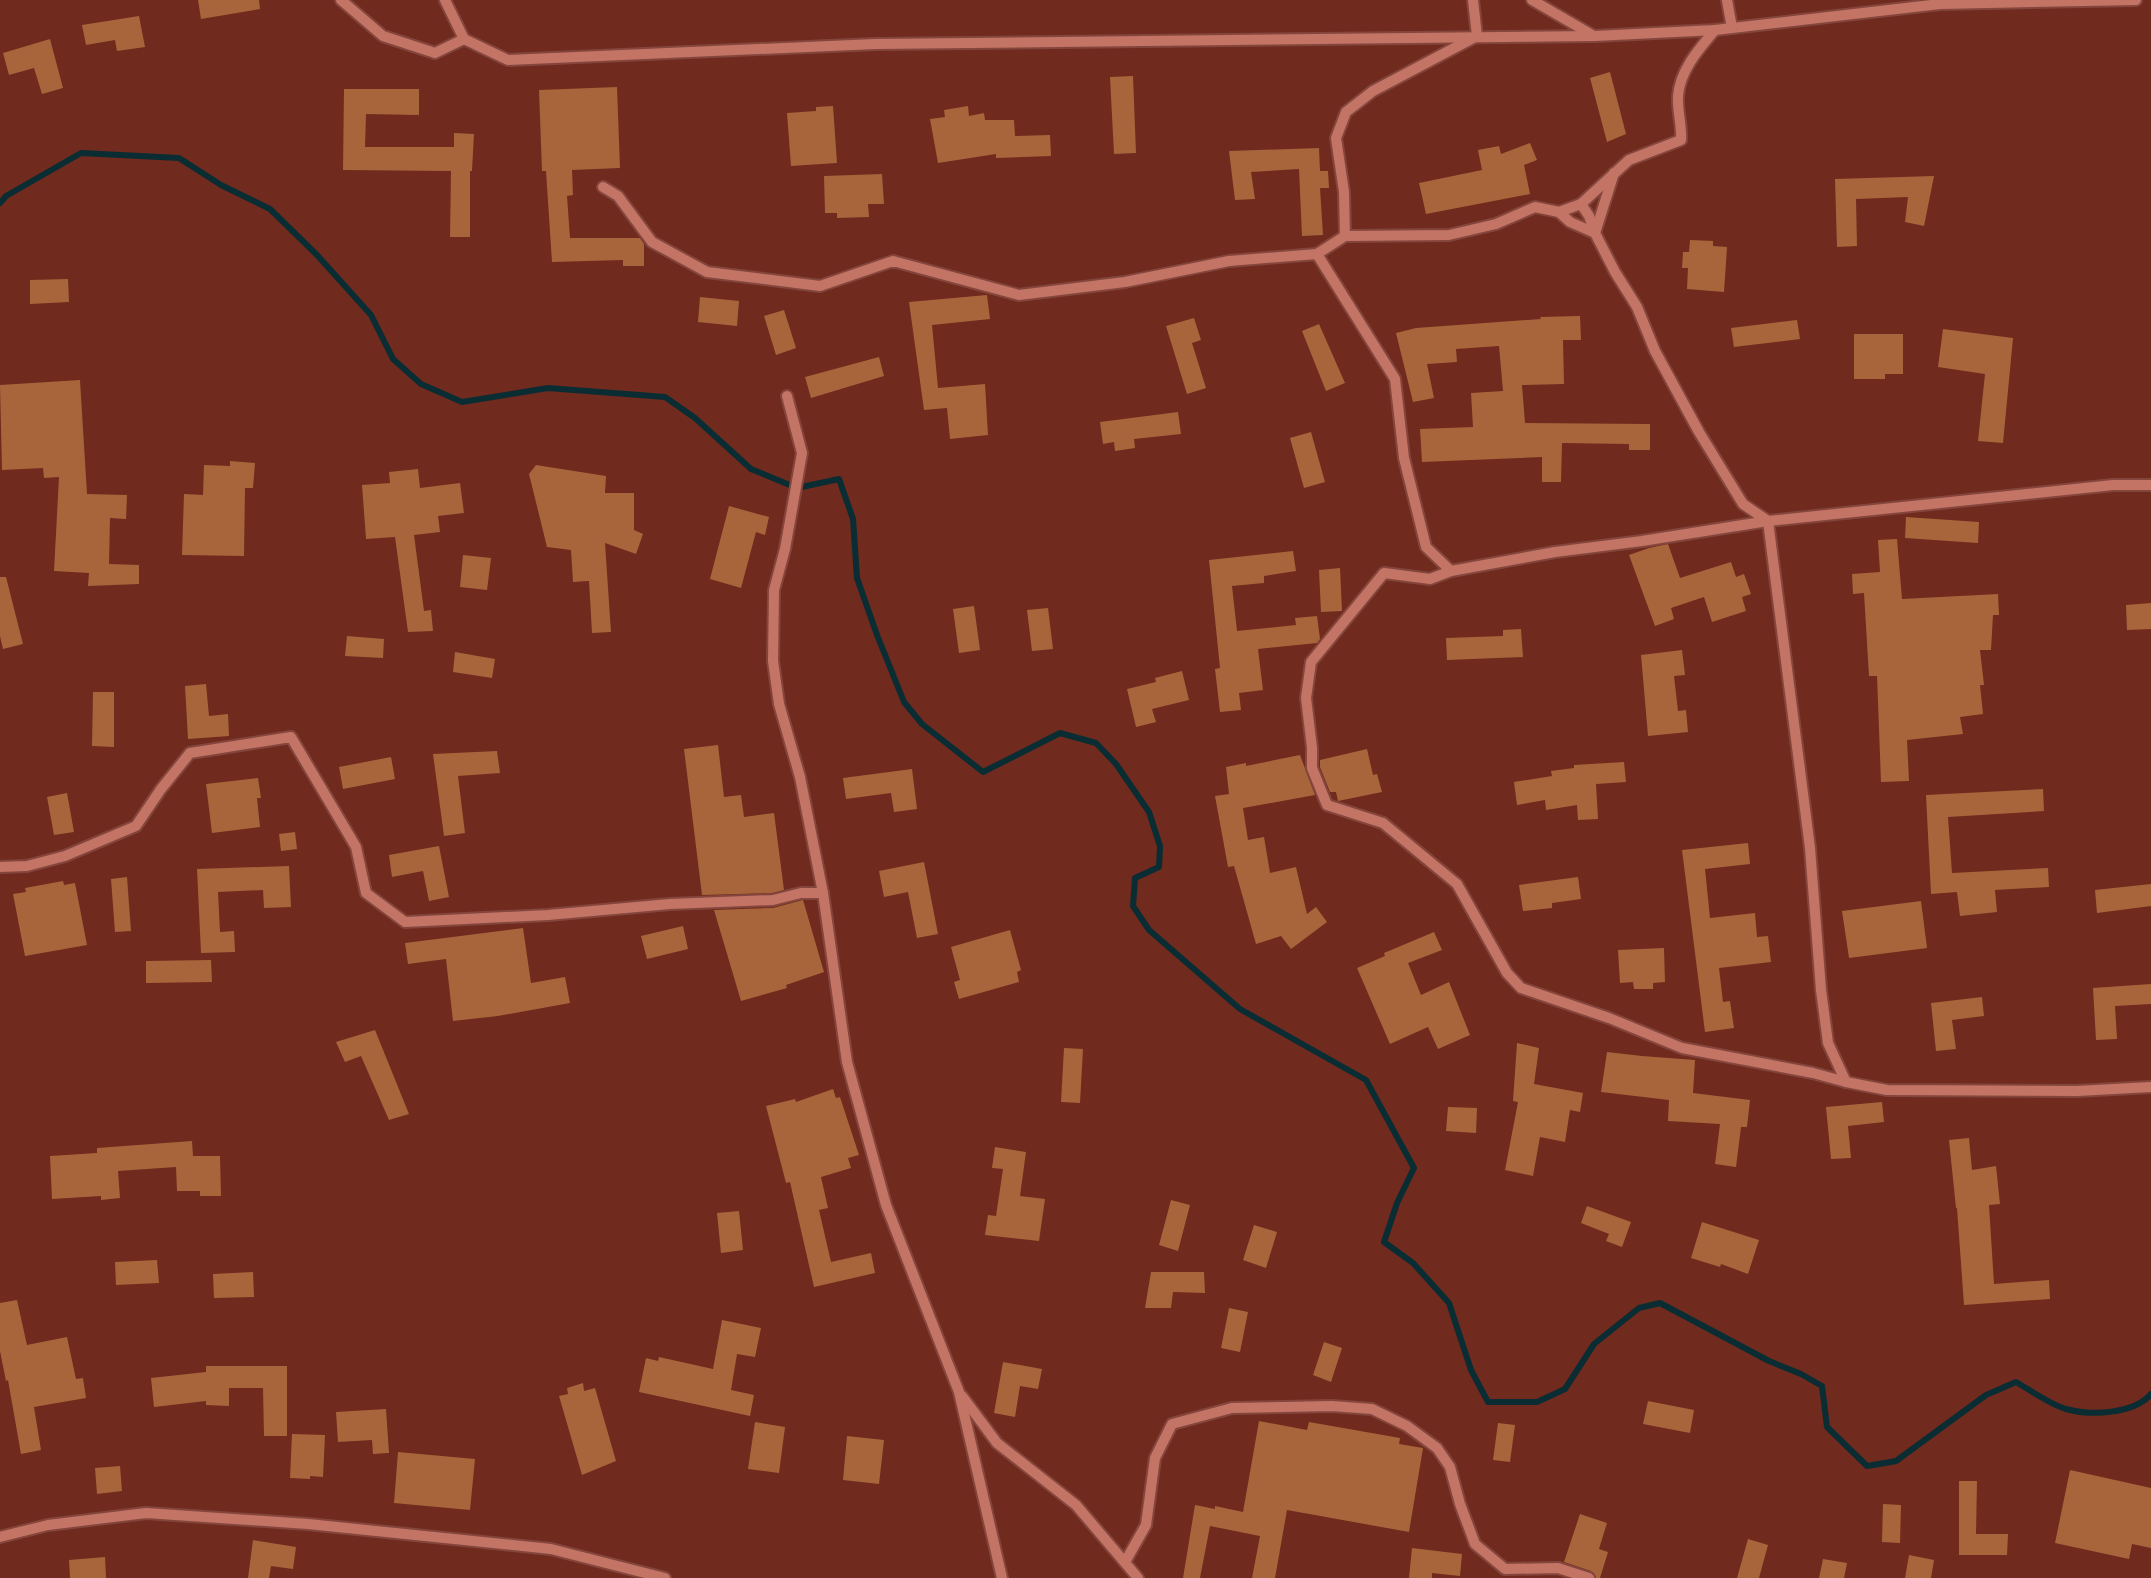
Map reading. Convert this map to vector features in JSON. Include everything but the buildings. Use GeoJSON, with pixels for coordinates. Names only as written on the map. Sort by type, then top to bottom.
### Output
{"type":"FeatureCollection","features":[{"type":"Feature","properties":{"kind":"street"},"geometry":{"type":"LineString","coordinates":[[341,0],[383,36],[435,53],[464,39]]}},
{"type":"Feature","properties":{"kind":"street"},"geometry":{"type":"LineString","coordinates":[[445,0],[464,39],[508,60],[876,44],[1595,36],[1715,30],[1940,4],[2136,0]]}},
{"type":"Feature","properties":{"kind":"street"},"geometry":{"type":"LineString","coordinates":[[1473,0],[1477,36]]}},
{"type":"Feature","properties":{"kind":"street"},"geometry":{"type":"LineString","coordinates":[[1532,0],[1595,36]]}},
{"type":"Feature","properties":{"kind":"street"},"geometry":{"type":"LineString","coordinates":[[1727,0],[1732,28]]}},
{"type":"Feature","properties":{"kind":"street"},"geometry":{"type":"LineString","coordinates":[[1559,213],[1581,204],[1629,160],[1681,140],[1682,127],[1678,97],[1683,74],[1696,52],[1715,30]]}},
{"type":"Feature","properties":{"kind":"street"},"geometry":{"type":"LineString","coordinates":[[1345,236],[1344,192],[1336,138],[1346,112],[1373,91],[1477,36]]}},
{"type":"Feature","properties":{"kind":"street"},"geometry":{"type":"LineString","coordinates":[[1595,233],[1614,173]]}},
{"type":"Feature","properties":{"kind":"street"},"geometry":{"type":"LineString","coordinates":[[603,187],[618,196],[652,242],[707,272],[820,286],[893,261],[1019,295],[1125,282],[1229,261],[1317,254],[1345,236],[1449,235],[1496,224],[1535,207],[1559,213],[1570,222],[1595,233]]}},
{"type":"Feature","properties":{"kind":"street"},"geometry":{"type":"LineString","coordinates":[[1581,204],[1615,272],[1637,307],[1655,351],[1699,432],[1743,504],[1768,521],[1810,848],[1828,1043],[1846,1082]]}},
{"type":"Feature","properties":{"kind":"street"},"geometry":{"type":"LineString","coordinates":[[1317,254],[1395,379],[1404,458],[1426,547],[1451,571]]}},
{"type":"Feature","properties":{"kind":"street"},"geometry":{"type":"LineString","coordinates":[[787,396],[802,453],[785,549],[774,590],[772,661],[779,704],[800,777],[824,893],[847,1062],[886,1205],[959,1392],[1002,1578]]}},
{"type":"Feature","properties":{"kind":"street"},"geometry":{"type":"LineString","coordinates":[[2151,484],[2113,485],[1768,521],[1555,552],[1451,571],[1430,579],[1384,573],[1311,662],[1306,698],[1312,768],[1327,805],[1383,824],[1458,884],[1507,973],[1521,988],[1609,1018],[1682,1048],[1813,1073],[1887,1090],[2065,1091],[2151,1087]]}},
{"type":"Feature","properties":{"kind":"street"},"geometry":{"type":"LineString","coordinates":[[0,867],[27,866],[65,856],[136,826],[161,789],[190,753],[291,737],[356,847],[366,893],[405,922],[548,915],[670,904],[773,900],[801,893],[824,893]]}},
{"type":"Feature","properties":{"kind":"street"},"geometry":{"type":"LineString","coordinates":[[959,1392],[997,1443],[1076,1505],[1138,1578]]}},
{"type":"Feature","properties":{"kind":"street"},"geometry":{"type":"LineString","coordinates":[[1125,1562],[1146,1525],[1155,1458],[1172,1424],[1232,1408],[1332,1406],[1372,1409],[1407,1426],[1437,1448],[1450,1467],[1460,1504],[1475,1544],[1505,1569],[1558,1568],[1589,1578]]}},
{"type":"Feature","properties":{"kind":"street"},"geometry":{"type":"LineString","coordinates":[[0,1537],[48,1525],[146,1513],[308,1524],[551,1549],[665,1578]]}},
{"type":"Feature","properties":{"kind":"waterway"},"geometry":{"type":"LineString","coordinates":[[0,203],[6,196],[81,153],[179,158],[221,185],[270,209],[317,255],[371,315],[393,359],[421,384],[462,402],[548,388],[665,397],[695,418],[751,469],[797,488],[839,479],[853,519],[857,578],[904,702],[922,724],[983,772],[1060,733],[1096,743],[1116,764],[1149,812],[1160,846],[1159,867],[1135,878],[1133,906],[1149,930],[1240,1009],[1366,1080],[1414,1168],[1397,1203],[1384,1242],[1413,1263],[1449,1303],[1471,1370],[1488,1402],[1537,1402],[1565,1389],[1594,1344],[1639,1308],[1660,1303],[1769,1361],[1801,1374],[1822,1386],[1827,1427],[1867,1466],[1896,1461],[1986,1395],[2016,1382],[2060,1407],[2087,1412],[2112,1412],[2134,1406],[2151,1394]]}}]}
